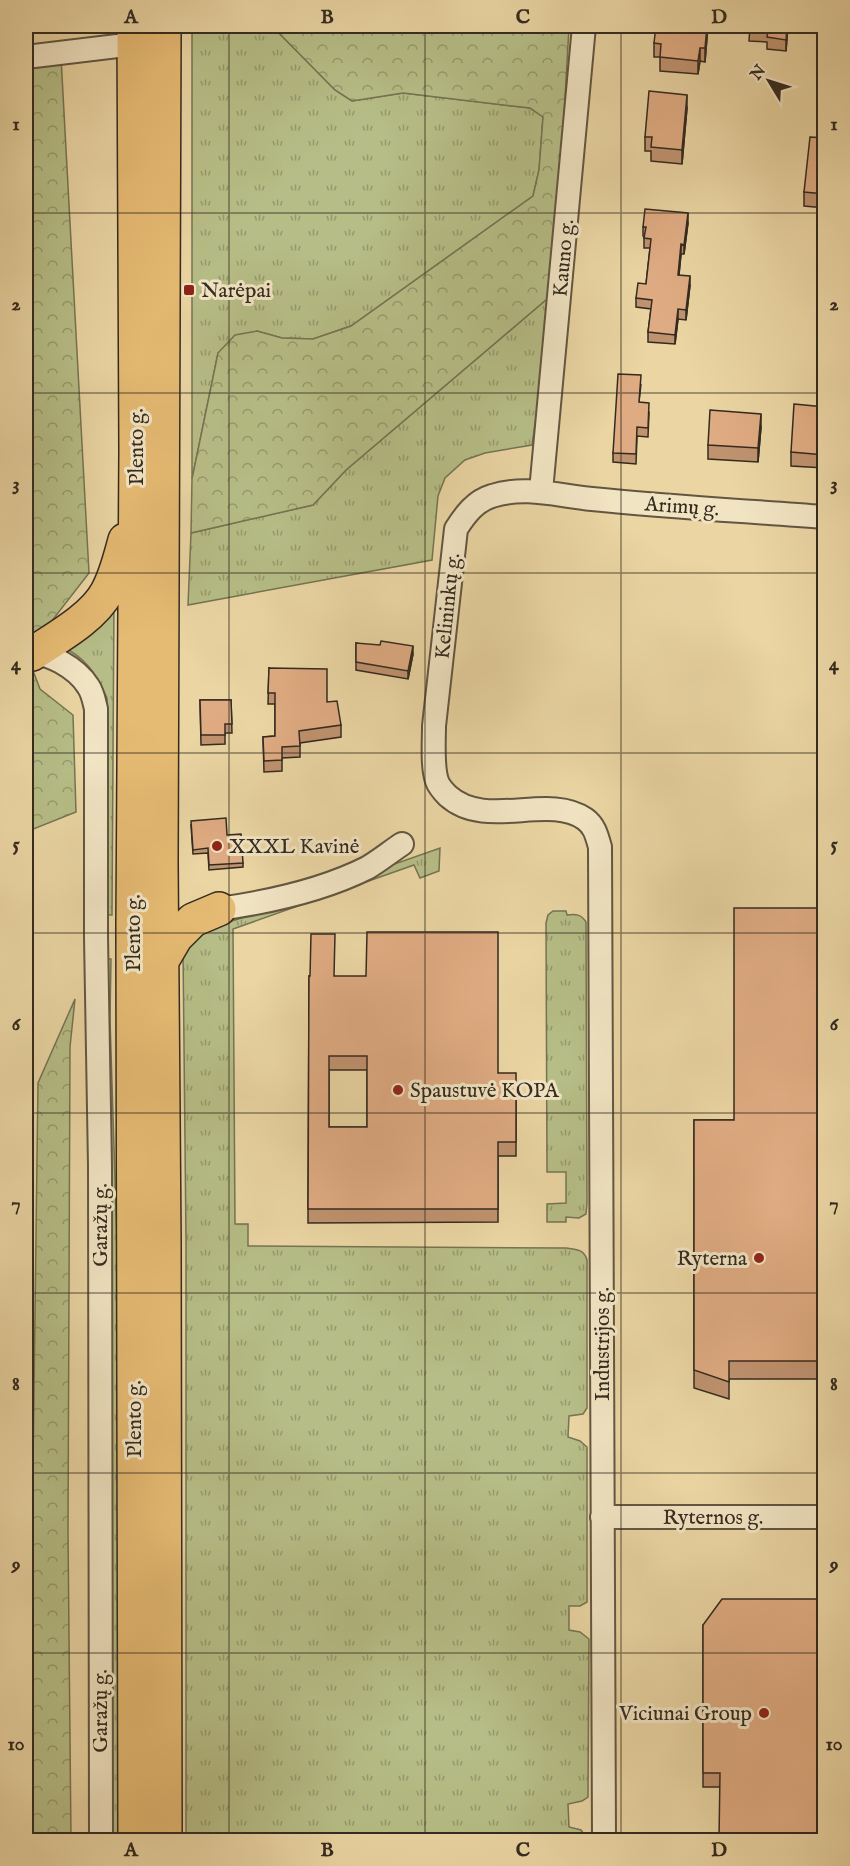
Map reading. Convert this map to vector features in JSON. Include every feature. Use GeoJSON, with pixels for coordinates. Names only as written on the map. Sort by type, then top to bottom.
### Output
{"type":"FeatureCollection","features":[{"type":"Feature","properties":{"kind":"highway","name":"Plento g."},"geometry":{"type":"LineString","coordinates":[[164,26],[161,863],[165,1840]]}},
{"type":"Feature","properties":{"kind":"highway","name":"Plento g."},"geometry":{"type":"LineString","coordinates":[[134,35],[135,1840]]}},
{"type":"Feature","properties":{"kind":"highway"},"geometry":{"type":"LineString","coordinates":[[29,655],[89,614],[106,595],[116,572],[136,504]]}},
{"type":"Feature","properties":{"kind":"highway"},"geometry":{"type":"LineString","coordinates":[[161,863],[192,898],[219,909]]}},
{"type":"Feature","properties":{"kind":"highway"},"geometry":{"type":"LineString","coordinates":[[162,961],[176,937],[193,920],[219,909]]}},
{"type":"Feature","properties":{"kind":"street","name":"Kauno g."},"geometry":{"type":"LineString","coordinates":[[541,491],[584,26]]}},
{"type":"Feature","properties":{"kind":"street"},"geometry":{"type":"LineString","coordinates":[[26,57],[134,35]]}},
{"type":"Feature","properties":{"kind":"street","name":"Arimų g."},"geometry":{"type":"LineString","coordinates":[[541,491],[589,499],[825,517]]}},
{"type":"Feature","properties":{"kind":"street","name":"Kelininkų g."},"geometry":{"type":"LineString","coordinates":[[541,491],[491,496],[478,502],[465,515],[456,529],[434,726],[437,782],[452,800],[465,807],[504,812],[551,810],[573,813],[591,824],[600,847]]}},
{"type":"Feature","properties":{"kind":"street","name":"Garažų g."},"geometry":{"type":"LineString","coordinates":[[29,655],[52,657],[75,671],[89,687],[96,709],[96,972],[100,1166],[100,1840]]}},
{"type":"Feature","properties":{"kind":"street"},"geometry":{"type":"LineString","coordinates":[[219,909],[260,904],[335,882],[368,867],[402,844]]}},
{"type":"Feature","properties":{"kind":"street","name":"Industrijos g."},"geometry":{"type":"LineString","coordinates":[[600,847],[604,1840]]}},
{"type":"Feature","properties":{"kind":"street","name":"Ryternos g."},"geometry":{"type":"LineString","coordinates":[[602,1516],[825,1517]]}},
{"type":"Feature","properties":{"kind":"green space"},"geometry":{"type":"Polygon","coordinates":[[[192,26],[272,26],[335,90],[352,101],[403,93],[530,108],[543,117],[539,170],[533,196],[351,326],[313,339],[282,338],[257,331],[218,353],[192,479],[192,26]]]}},
{"type":"Feature","properties":{"kind":"green space"},"geometry":{"type":"Polygon","coordinates":[[[272,26],[569,27],[554,293],[346,470],[313,505],[191,533],[192,479],[218,353],[235,335],[257,331],[282,338],[313,339],[351,326],[533,196],[539,170],[543,117],[530,108],[403,93],[352,101],[335,90],[272,26]]]}},
{"type":"Feature","properties":{"kind":"green space"},"geometry":{"type":"Polygon","coordinates":[[[61,57],[89,573],[37,640],[32,668],[40,689],[73,715],[76,812],[26,832],[26,61],[61,57]]]}},
{"type":"Feature","properties":{"kind":"green space"},"geometry":{"type":"Polygon","coordinates":[[[554,293],[532,445],[485,453],[465,460],[445,478],[438,496],[432,560],[188,605],[191,533],[313,505],[346,470],[554,293]]]}},
{"type":"Feature","properties":{"kind":"green space"},"geometry":{"type":"Polygon","coordinates":[[[114,598],[112,915],[106,915],[107,698],[99,681],[84,661],[61,646],[114,598]]]}},
{"type":"Feature","properties":{"kind":"green space"},"geometry":{"type":"Polygon","coordinates":[[[440,848],[439,871],[420,878],[414,865],[233,929],[235,1224],[248,1224],[248,1246],[566,1248],[580,1251],[586,1256],[587,1408],[583,1414],[569,1416],[568,1437],[580,1441],[587,1447],[587,1602],[580,1606],[569,1606],[569,1630],[580,1632],[589,1639],[588,1797],[568,1804],[569,1827],[581,1830],[588,1840],[186,1840],[186,1240],[183,949],[201,932],[440,848]]]}},
{"type":"Feature","properties":{"kind":"green space"},"geometry":{"type":"Polygon","coordinates":[[[553,911],[566,911],[567,915],[578,915],[586,922],[587,1204],[586,1214],[579,1218],[566,1217],[566,1222],[547,1222],[547,1204],[566,1203],[566,1172],[547,1172],[546,923],[548,915],[553,911]]]}},
{"type":"Feature","properties":{"kind":"green space"},"geometry":{"type":"Polygon","coordinates":[[[104,959],[111,959],[110,1019],[117,1244],[118,1840],[110,1840],[104,959]]]}},
{"type":"Feature","properties":{"kind":"green space"},"geometry":{"type":"Polygon","coordinates":[[[75,999],[70,1047],[68,1532],[71,1840],[26,1840],[26,1631],[31,1624],[38,1083],[75,999]]]}},
{"type":"Feature","properties":{"kind":"building"},"geometry":{"type":"Polygon","coordinates":[[[656,26],[707,26],[705,48],[700,48],[698,61],[660,57],[661,44],[654,43],[656,26]]]}},
{"type":"Feature","properties":{"kind":"building"},"geometry":{"type":"Polygon","coordinates":[[[750,26],[787,26],[786,40],[767,37],[768,30],[749,29],[750,26]]]}},
{"type":"Feature","properties":{"kind":"building"},"geometry":{"type":"Polygon","coordinates":[[[649,91],[687,95],[682,150],[651,147],[652,137],[645,137],[649,91]]]}},
{"type":"Feature","properties":{"kind":"building"},"geometry":{"type":"Polygon","coordinates":[[[810,137],[825,138],[825,194],[804,192],[810,137]]]}},
{"type":"Feature","properties":{"kind":"building"},"geometry":{"type":"Polygon","coordinates":[[[645,209],[688,213],[684,245],[681,244],[678,275],[690,276],[686,310],[678,309],[675,335],[648,332],[652,300],[636,298],[638,283],[646,284],[651,239],[644,238],[645,209]]]}},
{"type":"Feature","properties":{"kind":"building"},"geometry":{"type":"Polygon","coordinates":[[[618,374],[641,375],[639,402],[649,403],[648,428],[637,427],[636,454],[613,453],[618,374]]]}},
{"type":"Feature","properties":{"kind":"building"},"geometry":{"type":"Polygon","coordinates":[[[794,404],[825,407],[825,455],[791,452],[794,404]]]}},
{"type":"Feature","properties":{"kind":"building"},"geometry":{"type":"Polygon","coordinates":[[[710,410],[761,414],[758,448],[708,445],[710,410]]]}},
{"type":"Feature","properties":{"kind":"building"},"geometry":{"type":"Polygon","coordinates":[[[381,641],[413,646],[408,671],[356,662],[356,643],[380,645],[381,641]]]}},
{"type":"Feature","properties":{"kind":"building"},"geometry":{"type":"Polygon","coordinates":[[[269,668],[327,669],[327,702],[337,701],[341,725],[299,731],[300,746],[282,747],[282,760],[264,761],[263,737],[275,736],[275,693],[268,693],[269,668]]]}},
{"type":"Feature","properties":{"kind":"building"},"geometry":{"type":"Polygon","coordinates":[[[200,700],[231,700],[232,724],[225,724],[225,735],[201,735],[200,700]]]}},
{"type":"Feature","properties":{"kind":"building","name":"XXXL Kavinė"},"geometry":{"type":"Polygon","coordinates":[[[226,818],[227,835],[241,834],[243,863],[209,865],[208,848],[193,850],[191,821],[226,818]]]}},
{"type":"Feature","properties":{"kind":"building"},"geometry":{"type":"Polygon","coordinates":[[[734,908],[825,908],[825,1361],[729,1361],[729,1382],[694,1370],[694,1120],[734,1120],[734,908]]]}},
{"type":"Feature","properties":{"kind":"building"},"geometry":{"type":"Polygon","coordinates":[[[367,932],[498,932],[498,1073],[516,1073],[516,1142],[498,1142],[498,1209],[308,1209],[311,934],[335,934],[334,976],[366,976],[367,932]],[[329,1056],[329,1127],[367,1127],[367,1056],[329,1056]]]}},
{"type":"Feature","properties":{"kind":"building","name":"Viciunai Group"},"geometry":{"type":"Polygon","coordinates":[[[722,1599],[825,1599],[825,1840],[719,1840],[720,1773],[703,1773],[703,1625],[722,1599]]]}},
{"type":"Feature","properties":{"kind":"place","name":"Narėpai"},"geometry":{"type":"Point","coordinates":[189,290]}},
{"type":"Feature","properties":{"kind":"place","name":"XXXL Kavinė"},"geometry":{"type":"Point","coordinates":[217,846]}},
{"type":"Feature","properties":{"kind":"place","name":"Spaustuvė KOPA"},"geometry":{"type":"Point","coordinates":[398,1090]}},
{"type":"Feature","properties":{"kind":"place","name":"Ryterna"},"geometry":{"type":"Point","coordinates":[759,1258]}},
{"type":"Feature","properties":{"kind":"place","name":"Viciunai Group"},"geometry":{"type":"Point","coordinates":[764,1713]}}]}
